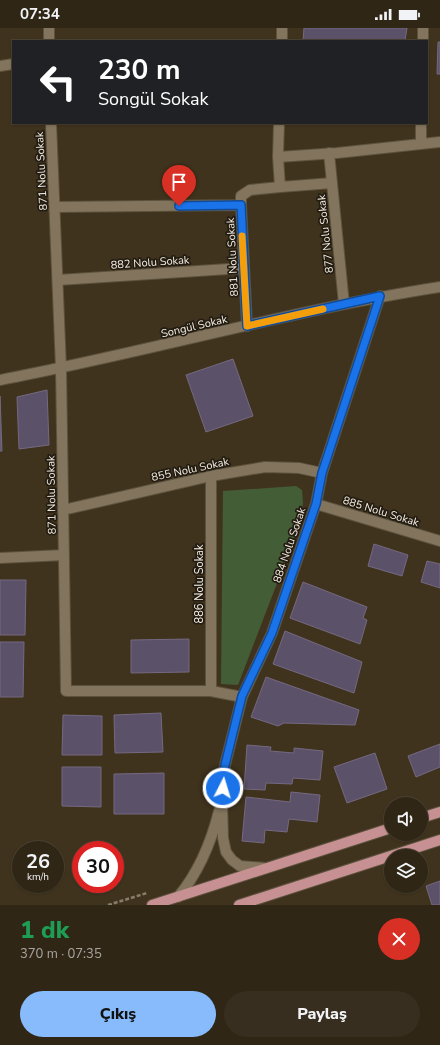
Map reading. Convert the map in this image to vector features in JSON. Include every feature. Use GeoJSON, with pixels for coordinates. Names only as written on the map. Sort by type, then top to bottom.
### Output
{"type":"FeatureCollection","features":[{"type":"Feature","properties":{"kind":"main road"},"geometry":{"type":"LineString","coordinates":[[428,816],[440,812]]}},
{"type":"Feature","properties":{"kind":"main road"},"geometry":{"type":"LineString","coordinates":[[152,905],[384,830]]}},
{"type":"Feature","properties":{"kind":"main road"},"geometry":{"type":"LineString","coordinates":[[239,905],[440,840]]}},
{"type":"Feature","properties":{"kind":"street"},"geometry":{"type":"LineString","coordinates":[[49,28],[49,40]]}},
{"type":"Feature","properties":{"kind":"street"},"geometry":{"type":"LineString","coordinates":[[282,28],[282,40]]}},
{"type":"Feature","properties":{"kind":"street"},"geometry":{"type":"LineString","coordinates":[[423,28],[423,40]]}},
{"type":"Feature","properties":{"kind":"street"},"geometry":{"type":"LineString","coordinates":[[0,66],[12,64]]}},
{"type":"Feature","properties":{"kind":"street","name":"871 Nolu Sokak"},"geometry":{"type":"LineString","coordinates":[[51,124],[61,368],[66,691],[211,691],[242,696]]}},
{"type":"Feature","properties":{"kind":"street"},"geometry":{"type":"LineString","coordinates":[[279,124],[278,157],[280,187]]}},
{"type":"Feature","properties":{"kind":"street"},"geometry":{"type":"LineString","coordinates":[[421,124],[421,144]]}},
{"type":"Feature","properties":{"kind":"street"},"geometry":{"type":"LineString","coordinates":[[278,157],[440,142]]}},
{"type":"Feature","properties":{"kind":"street"},"geometry":{"type":"LineString","coordinates":[[329,153],[332,183]]}},
{"type":"Feature","properties":{"kind":"street","name":"877 Nolu Sokak"},"geometry":{"type":"LineString","coordinates":[[241,205],[242,196],[250,190],[332,183],[344,304]]}},
{"type":"Feature","properties":{"kind":"street","name":"881 Nolu Sokak"},"geometry":{"type":"LineString","coordinates":[[55,207],[241,205],[247,326]]}},
{"type":"Feature","properties":{"kind":"street","name":"882 Nolu Sokak"},"geometry":{"type":"LineString","coordinates":[[58,280],[244,268]]}},
{"type":"Feature","properties":{"kind":"street","name":"Songül Sokak"},"geometry":{"type":"LineString","coordinates":[[0,380],[61,368],[380,296],[440,287]]}},
{"type":"Feature","properties":{"kind":"street","name":"884 Nolu Sokak"},"geometry":{"type":"LineString","coordinates":[[222,800],[225,765],[242,696],[272,633],[316,504],[322,473],[380,296]]}},
{"type":"Feature","properties":{"kind":"street","name":"855 Nolu Sokak"},"geometry":{"type":"LineString","coordinates":[[64,510],[211,476],[264,467],[299,468],[322,473]]}},
{"type":"Feature","properties":{"kind":"street","name":"886 Nolu Sokak"},"geometry":{"type":"LineString","coordinates":[[211,476],[211,691]]}},
{"type":"Feature","properties":{"kind":"street","name":"885 Nolu Sokak"},"geometry":{"type":"LineString","coordinates":[[316,504],[440,541]]}},
{"type":"Feature","properties":{"kind":"street"},"geometry":{"type":"LineString","coordinates":[[0,558],[64,555]]}},
{"type":"Feature","properties":{"kind":"street"},"geometry":{"type":"LineString","coordinates":[[222,800],[223,838],[226,852],[232,860],[240,866],[265,868]]}},
{"type":"Feature","properties":{"kind":"street"},"geometry":{"type":"LineString","coordinates":[[178,896],[184,889],[206,852],[222,800]]}},
{"type":"Feature","properties":{"kind":"path"},"geometry":{"type":"LineString","coordinates":[[108,905],[141,894]]}},
{"type":"Feature","properties":{"kind":"green space"},"geometry":{"type":"Polygon","coordinates":[[[296,486],[302,490],[303,503],[299,526],[238,685],[221,684],[223,491],[296,486]]]}},
{"type":"Feature","properties":{"kind":"building"},"geometry":{"type":"Polygon","coordinates":[[[304,28],[407,28],[405,40],[303,40],[304,28]]]}},
{"type":"Feature","properties":{"kind":"building"},"geometry":{"type":"Polygon","coordinates":[[[438,42],[440,42],[440,74],[437,74],[438,42]]]}},
{"type":"Feature","properties":{"kind":"building"},"geometry":{"type":"Polygon","coordinates":[[[233,359],[253,416],[206,432],[186,375],[233,359]]]}},
{"type":"Feature","properties":{"kind":"building"},"geometry":{"type":"Polygon","coordinates":[[[47,390],[49,445],[19,449],[17,397],[47,390]]]}},
{"type":"Feature","properties":{"kind":"building"},"geometry":{"type":"Polygon","coordinates":[[[0,396],[2,451],[0,451],[0,396]]]}},
{"type":"Feature","properties":{"kind":"building"},"geometry":{"type":"Polygon","coordinates":[[[374,544],[408,555],[402,576],[368,566],[374,544]]]}},
{"type":"Feature","properties":{"kind":"building"},"geometry":{"type":"Polygon","coordinates":[[[427,561],[440,564],[440,588],[421,582],[427,561]]]}},
{"type":"Feature","properties":{"kind":"building"},"geometry":{"type":"Polygon","coordinates":[[[0,580],[26,580],[25,635],[0,635],[0,580]]]}},
{"type":"Feature","properties":{"kind":"building"},"geometry":{"type":"Polygon","coordinates":[[[303,582],[367,607],[363,618],[367,620],[360,644],[290,618],[303,582]]]}},
{"type":"Feature","properties":{"kind":"building"},"geometry":{"type":"Polygon","coordinates":[[[285,631],[362,662],[354,693],[273,664],[285,631]]]}},
{"type":"Feature","properties":{"kind":"building"},"geometry":{"type":"Polygon","coordinates":[[[189,639],[189,672],[131,673],[131,640],[189,639]]]}},
{"type":"Feature","properties":{"kind":"building"},"geometry":{"type":"Polygon","coordinates":[[[0,642],[24,642],[23,697],[0,697],[0,642]]]}},
{"type":"Feature","properties":{"kind":"building"},"geometry":{"type":"Polygon","coordinates":[[[266,677],[359,710],[355,725],[284,723],[278,726],[251,717],[266,677]]]}},
{"type":"Feature","properties":{"kind":"building"},"geometry":{"type":"Polygon","coordinates":[[[161,713],[163,752],[115,753],[114,715],[161,713]]]}},
{"type":"Feature","properties":{"kind":"building"},"geometry":{"type":"Polygon","coordinates":[[[63,715],[102,716],[102,755],[62,755],[63,715]]]}},
{"type":"Feature","properties":{"kind":"building"},"geometry":{"type":"Polygon","coordinates":[[[440,744],[440,767],[416,777],[408,756],[440,744]]]}},
{"type":"Feature","properties":{"kind":"building"},"geometry":{"type":"Polygon","coordinates":[[[247,745],[271,747],[270,751],[294,753],[294,748],[323,751],[320,780],[293,778],[292,784],[266,783],[265,790],[244,789],[247,745]]]}},
{"type":"Feature","properties":{"kind":"building"},"geometry":{"type":"Polygon","coordinates":[[[375,753],[387,789],[347,803],[334,767],[375,753]]]}},
{"type":"Feature","properties":{"kind":"building"},"geometry":{"type":"Polygon","coordinates":[[[62,767],[101,767],[101,807],[62,806],[62,767]]]}},
{"type":"Feature","properties":{"kind":"building"},"geometry":{"type":"Polygon","coordinates":[[[164,773],[164,814],[114,814],[114,774],[164,773]]]}},
{"type":"Feature","properties":{"kind":"building"},"geometry":{"type":"Polygon","coordinates":[[[291,792],[320,795],[317,822],[289,819],[287,832],[265,830],[264,843],[242,841],[246,797],[290,802],[291,792]]]}},
{"type":"Feature","properties":{"kind":"building"},"geometry":{"type":"Polygon","coordinates":[[[440,881],[440,905],[432,905],[428,892],[428,885],[440,881]]]}},
{"type":"Feature","properties":{"kind":"slow traffic"},"geometry":{"type":"LineString","coordinates":[[242,236],[247,326],[323,309]]}},
{"type":"Feature","properties":{"kind":"route"},"geometry":{"type":"LineString","coordinates":[[179,206],[241,205],[247,326],[380,296],[322,473],[316,504],[272,633],[242,696],[225,765],[223,788]]}}]}
